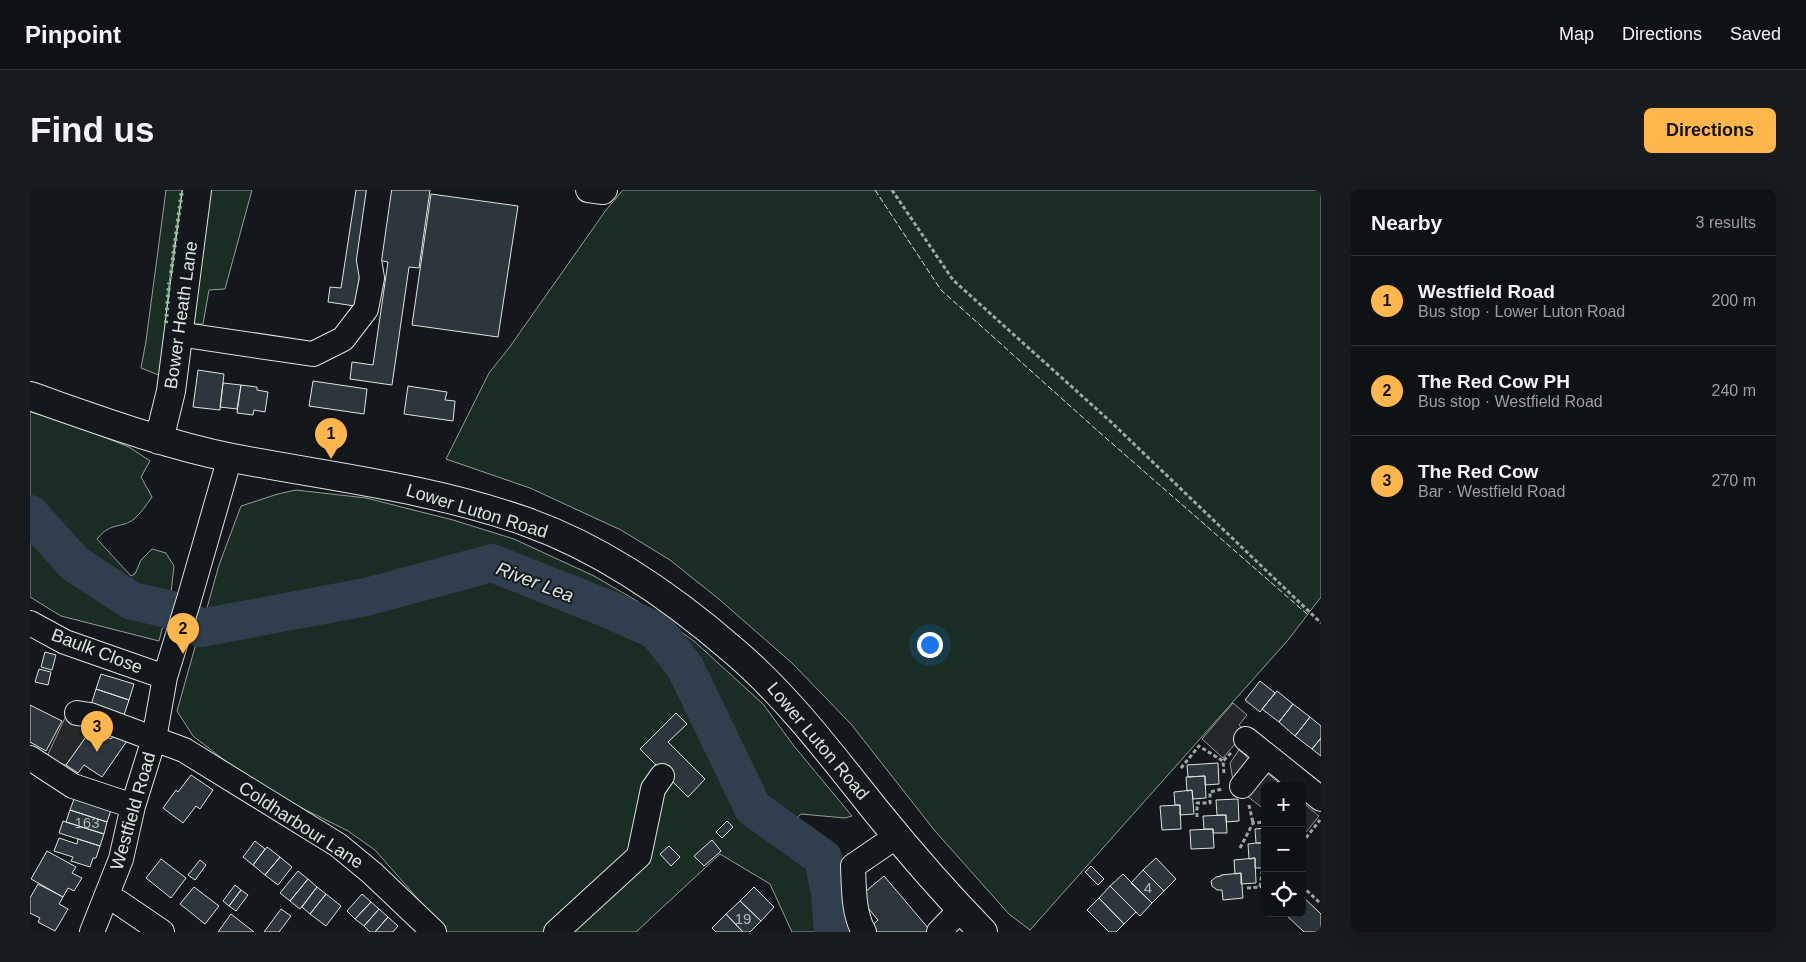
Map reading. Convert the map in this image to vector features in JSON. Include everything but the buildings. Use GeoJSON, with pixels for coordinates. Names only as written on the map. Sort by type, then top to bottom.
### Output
{"type":"FeatureCollection","features":[{"type":"Feature","properties":{"kind":"main road","name":"Bower Heath Lane"},"geometry":{"type":"LineString","coordinates":[[159,440],[171,391],[197,190]]}},
{"type":"Feature","properties":{"kind":"main road","name":"Lower Luton Road"},"geometry":{"type":"LineString","coordinates":[[30,396],[159,440],[230,457],[387,484],[459,502],[527,522],[570,540],[608,560],[652,587],[696,620],[734,651],[774,688],[833,755],[897,836],[983,932]]}},
{"type":"Feature","properties":{"kind":"street"},"geometry":{"type":"LineString","coordinates":[[178,334],[313,354],[343,339],[366,309],[372,278],[369,260],[379,190]]}},
{"type":"Feature","properties":{"kind":"street"},"geometry":{"type":"LineString","coordinates":[[588,190],[603,192],[605,190]]}},
{"type":"Feature","properties":{"kind":"street","name":"Westfield Road"},"geometry":{"type":"LineString","coordinates":[[92,932],[121,859],[133,806],[154,739],[165,677],[178,639],[230,457]]}},
{"type":"Feature","properties":{"kind":"street","name":"Baulk Close"},"geometry":{"type":"LineString","coordinates":[[30,623],[65,642],[165,677]]}},
{"type":"Feature","properties":{"kind":"street","name":"Coldharbour Lane"},"geometry":{"type":"LineString","coordinates":[[77,712],[90,715],[184,750],[338,845],[372,873],[434,932]]}},
{"type":"Feature","properties":{"kind":"street"},"geometry":{"type":"LineString","coordinates":[[1246,739],[1309,791]]}},
{"type":"Feature","properties":{"kind":"street"},"geometry":{"type":"LineString","coordinates":[[1242,786],[1266,756]]}},
{"type":"Feature","properties":{"kind":"street"},"geometry":{"type":"LineString","coordinates":[[30,758],[73,786],[133,806]]}},
{"type":"Feature","properties":{"kind":"street"},"geometry":{"type":"LineString","coordinates":[[556,932],[639,856],[653,789],[662,776]]}},
{"type":"Feature","properties":{"kind":"street"},"geometry":{"type":"LineString","coordinates":[[864,932],[855,902],[853,866],[897,836]]}},
{"type":"Feature","properties":{"kind":"street"},"geometry":{"type":"LineString","coordinates":[[106,898],[118,902],[162,932]]}},
{"type":"Feature","properties":{"kind":"street"},"geometry":{"type":"LineString","coordinates":[[939,932],[961,909]]}},
{"type":"Feature","properties":{"kind":"path"},"geometry":{"type":"LineString","coordinates":[[892,190],[953,280],[1111,422],[1321,623]]}},
{"type":"Feature","properties":{"kind":"path"},"geometry":{"type":"LineString","coordinates":[[1181,768],[1200,746],[1223,761]]}},
{"type":"Feature","properties":{"kind":"path"},"geometry":{"type":"LineString","coordinates":[[1306,838],[1321,819]]}},
{"type":"Feature","properties":{"kind":"path"},"geometry":{"type":"LineString","coordinates":[[1240,848],[1253,823],[1261,822]]}},
{"type":"Feature","properties":{"kind":"path"},"geometry":{"type":"LineString","coordinates":[[1247,888],[1260,887],[1261,880]]}},
{"type":"Feature","properties":{"kind":"path"},"geometry":{"type":"LineString","coordinates":[[1306,890],[1321,904]]}},
{"type":"Feature","properties":{"kind":"green space"},"geometry":{"type":"Polygon","coordinates":[[[166,190],[182,190],[169,283],[161,376],[141,368],[166,190]]]}},
{"type":"Feature","properties":{"kind":"green space"},"geometry":{"type":"Polygon","coordinates":[[[207,190],[252,190],[225,289],[209,290],[203,324],[190,324],[207,190]]]}},
{"type":"Feature","properties":{"kind":"green space"},"geometry":{"type":"Polygon","coordinates":[[[623,190],[1321,190],[1321,597],[1288,640],[1030,930],[1009,914],[935,831],[851,724],[792,663],[720,600],[670,560],[621,530],[530,488],[446,459],[489,373],[509,348],[606,210],[623,190]]]}},
{"type":"Feature","properties":{"kind":"green space"},"geometry":{"type":"Polygon","coordinates":[[[30,408],[129,447],[150,461],[141,477],[152,497],[134,519],[125,524],[112,527],[102,533],[97,539],[131,576],[135,574],[141,560],[152,549],[166,553],[174,566],[170,602],[132,596],[82,559],[30,505],[30,408]]]}},
{"type":"Feature","properties":{"kind":"green space"},"geometry":{"type":"Polygon","coordinates":[[[296,490],[366,498],[453,520],[514,539],[594,576],[637,601],[694,641],[763,704],[794,746],[852,816],[845,818],[801,814],[783,830],[753,808],[685,667],[657,631],[610,610],[668,666],[715,756],[752,821],[794,843],[814,863],[821,885],[818,913],[825,932],[792,932],[770,884],[720,854],[636,932],[447,932],[375,850],[348,831],[258,786],[193,736],[177,711],[197,640],[222,632],[244,629],[358,599],[246,616],[205,615],[219,565],[241,506],[296,490]]]}},
{"type":"Feature","properties":{"kind":"green space"},"geometry":{"type":"Polygon","coordinates":[[[30,524],[71,569],[127,608],[165,618],[159,641],[61,616],[30,597],[30,524]]]}},
{"type":"Feature","properties":{"kind":"shaded area"},"geometry":{"type":"Polygon","coordinates":[[[73,701],[135,722],[111,739],[93,727],[66,765],[53,761],[48,754],[73,701]]]}},
{"type":"Feature","properties":{"kind":"shaded area"},"geometry":{"type":"Polygon","coordinates":[[[1233,703],[1247,715],[1239,725],[1246,731],[1223,758],[1202,739],[1233,703]]]}},
{"type":"Feature","properties":{"kind":"shaded area"},"geometry":{"type":"Polygon","coordinates":[[[1239,750],[1278,782],[1261,782],[1261,807],[1234,786],[1230,763],[1239,750]]]}},
{"type":"Feature","properties":{"kind":"shaded area"},"geometry":{"type":"Polygon","coordinates":[[[1306,805],[1319,816],[1306,832],[1306,805]]]}},
{"type":"Feature","properties":{"kind":"waterway","name":"River Lea"},"geometry":{"type":"LineString","coordinates":[[30,514],[75,564],[132,601],[168,609],[201,628],[366,597],[492,563],[608,609],[657,631],[685,667],[753,808],[823,858],[830,893],[833,932]]}},
{"type":"Feature","properties":{"kind":"hedge"},"geometry":{"type":"LineString","coordinates":[[171,273],[182,190]]}},
{"type":"Feature","properties":{"kind":"hedge"},"geometry":{"type":"LineString","coordinates":[[166,323],[169,283]]}},
{"type":"Feature","properties":{"kind":"fence"},"geometry":{"type":"LineString","coordinates":[[875,190],[941,290],[1099,432],[1307,614]]}},
{"type":"Feature","properties":{"kind":"place","name":"Westfield Road"},"geometry":{"type":"Point","coordinates":[331,459]}},
{"type":"Feature","properties":{"kind":"place","name":"The Red Cow PH"},"geometry":{"type":"Point","coordinates":[183,654]}},
{"type":"Feature","properties":{"kind":"place","name":"The Red Cow"},"geometry":{"type":"Point","coordinates":[97,752]}}]}
